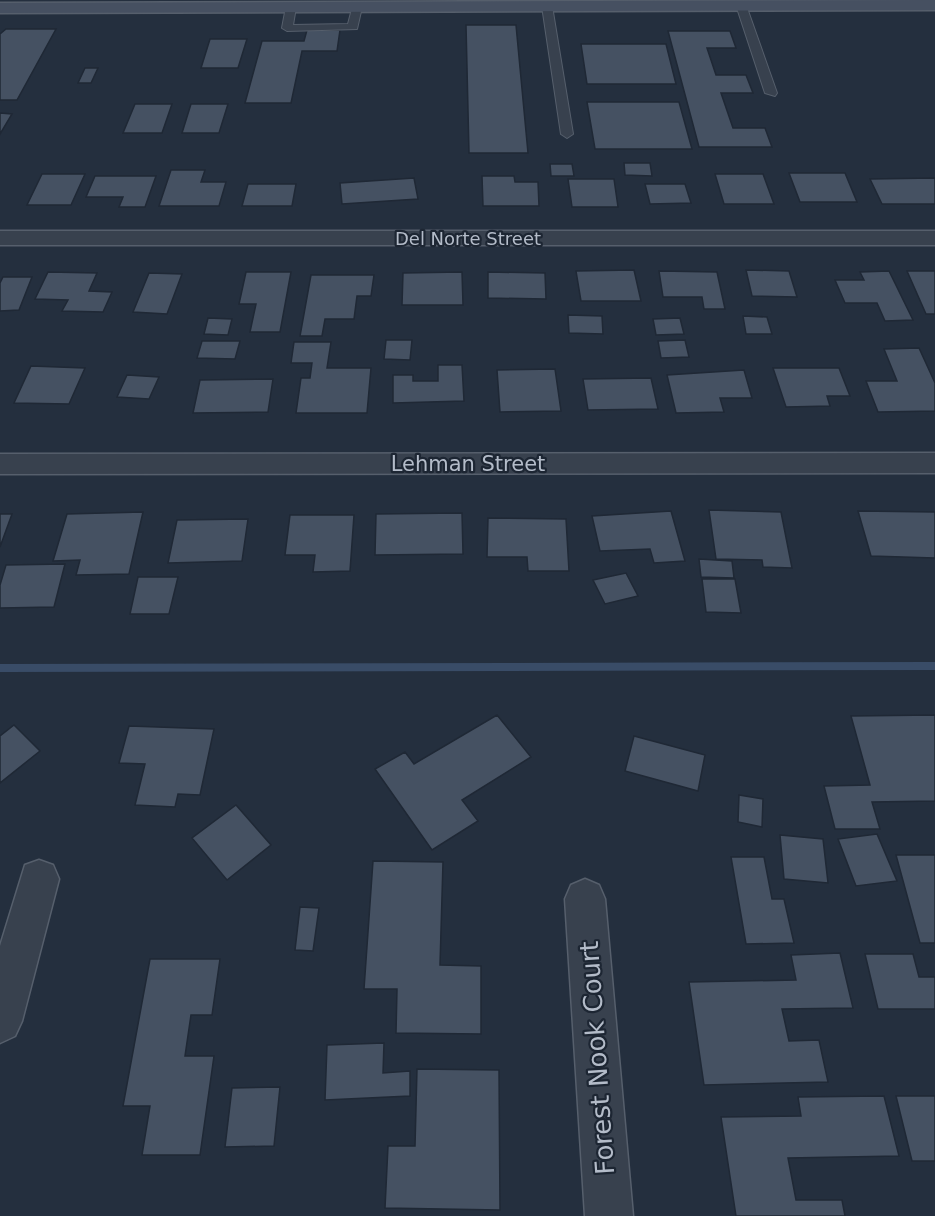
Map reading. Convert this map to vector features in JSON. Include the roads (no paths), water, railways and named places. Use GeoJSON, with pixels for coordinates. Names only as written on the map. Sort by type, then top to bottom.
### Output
{"type":"FeatureCollection","features":[{"type":"Feature","properties":{"kind":"main road"},"geometry":{"type":"LineString","coordinates":[[0,8],[124,4],[291,7],[460,3],[547,6],[935,5]]}},
{"type":"Feature","properties":{"kind":"street","name":"Del Norte Street"},"geometry":{"type":"LineString","coordinates":[[0,238],[935,238]]}},
{"type":"Feature","properties":{"kind":"street","name":"Lehman Street"},"geometry":{"type":"LineString","coordinates":[[0,464],[935,463]]}},
{"type":"Feature","properties":{"kind":"street"},"geometry":{"type":"LineString","coordinates":[[0,1021],[39,879]]}},
{"type":"Feature","properties":{"kind":"street","name":"Forest Nook Court"},"geometry":{"type":"LineString","coordinates":[[585,899],[609,1216]]}},
{"type":"Feature","properties":{"kind":"lane"},"geometry":{"type":"LineString","coordinates":[[741,5],[771,93]]}},
{"type":"Feature","properties":{"kind":"lane"},"geometry":{"type":"LineString","coordinates":[[547,6],[567,134]]}},
{"type":"Feature","properties":{"kind":"waterway"},"geometry":{"type":"LineString","coordinates":[[0,668],[935,666]]}}]}
